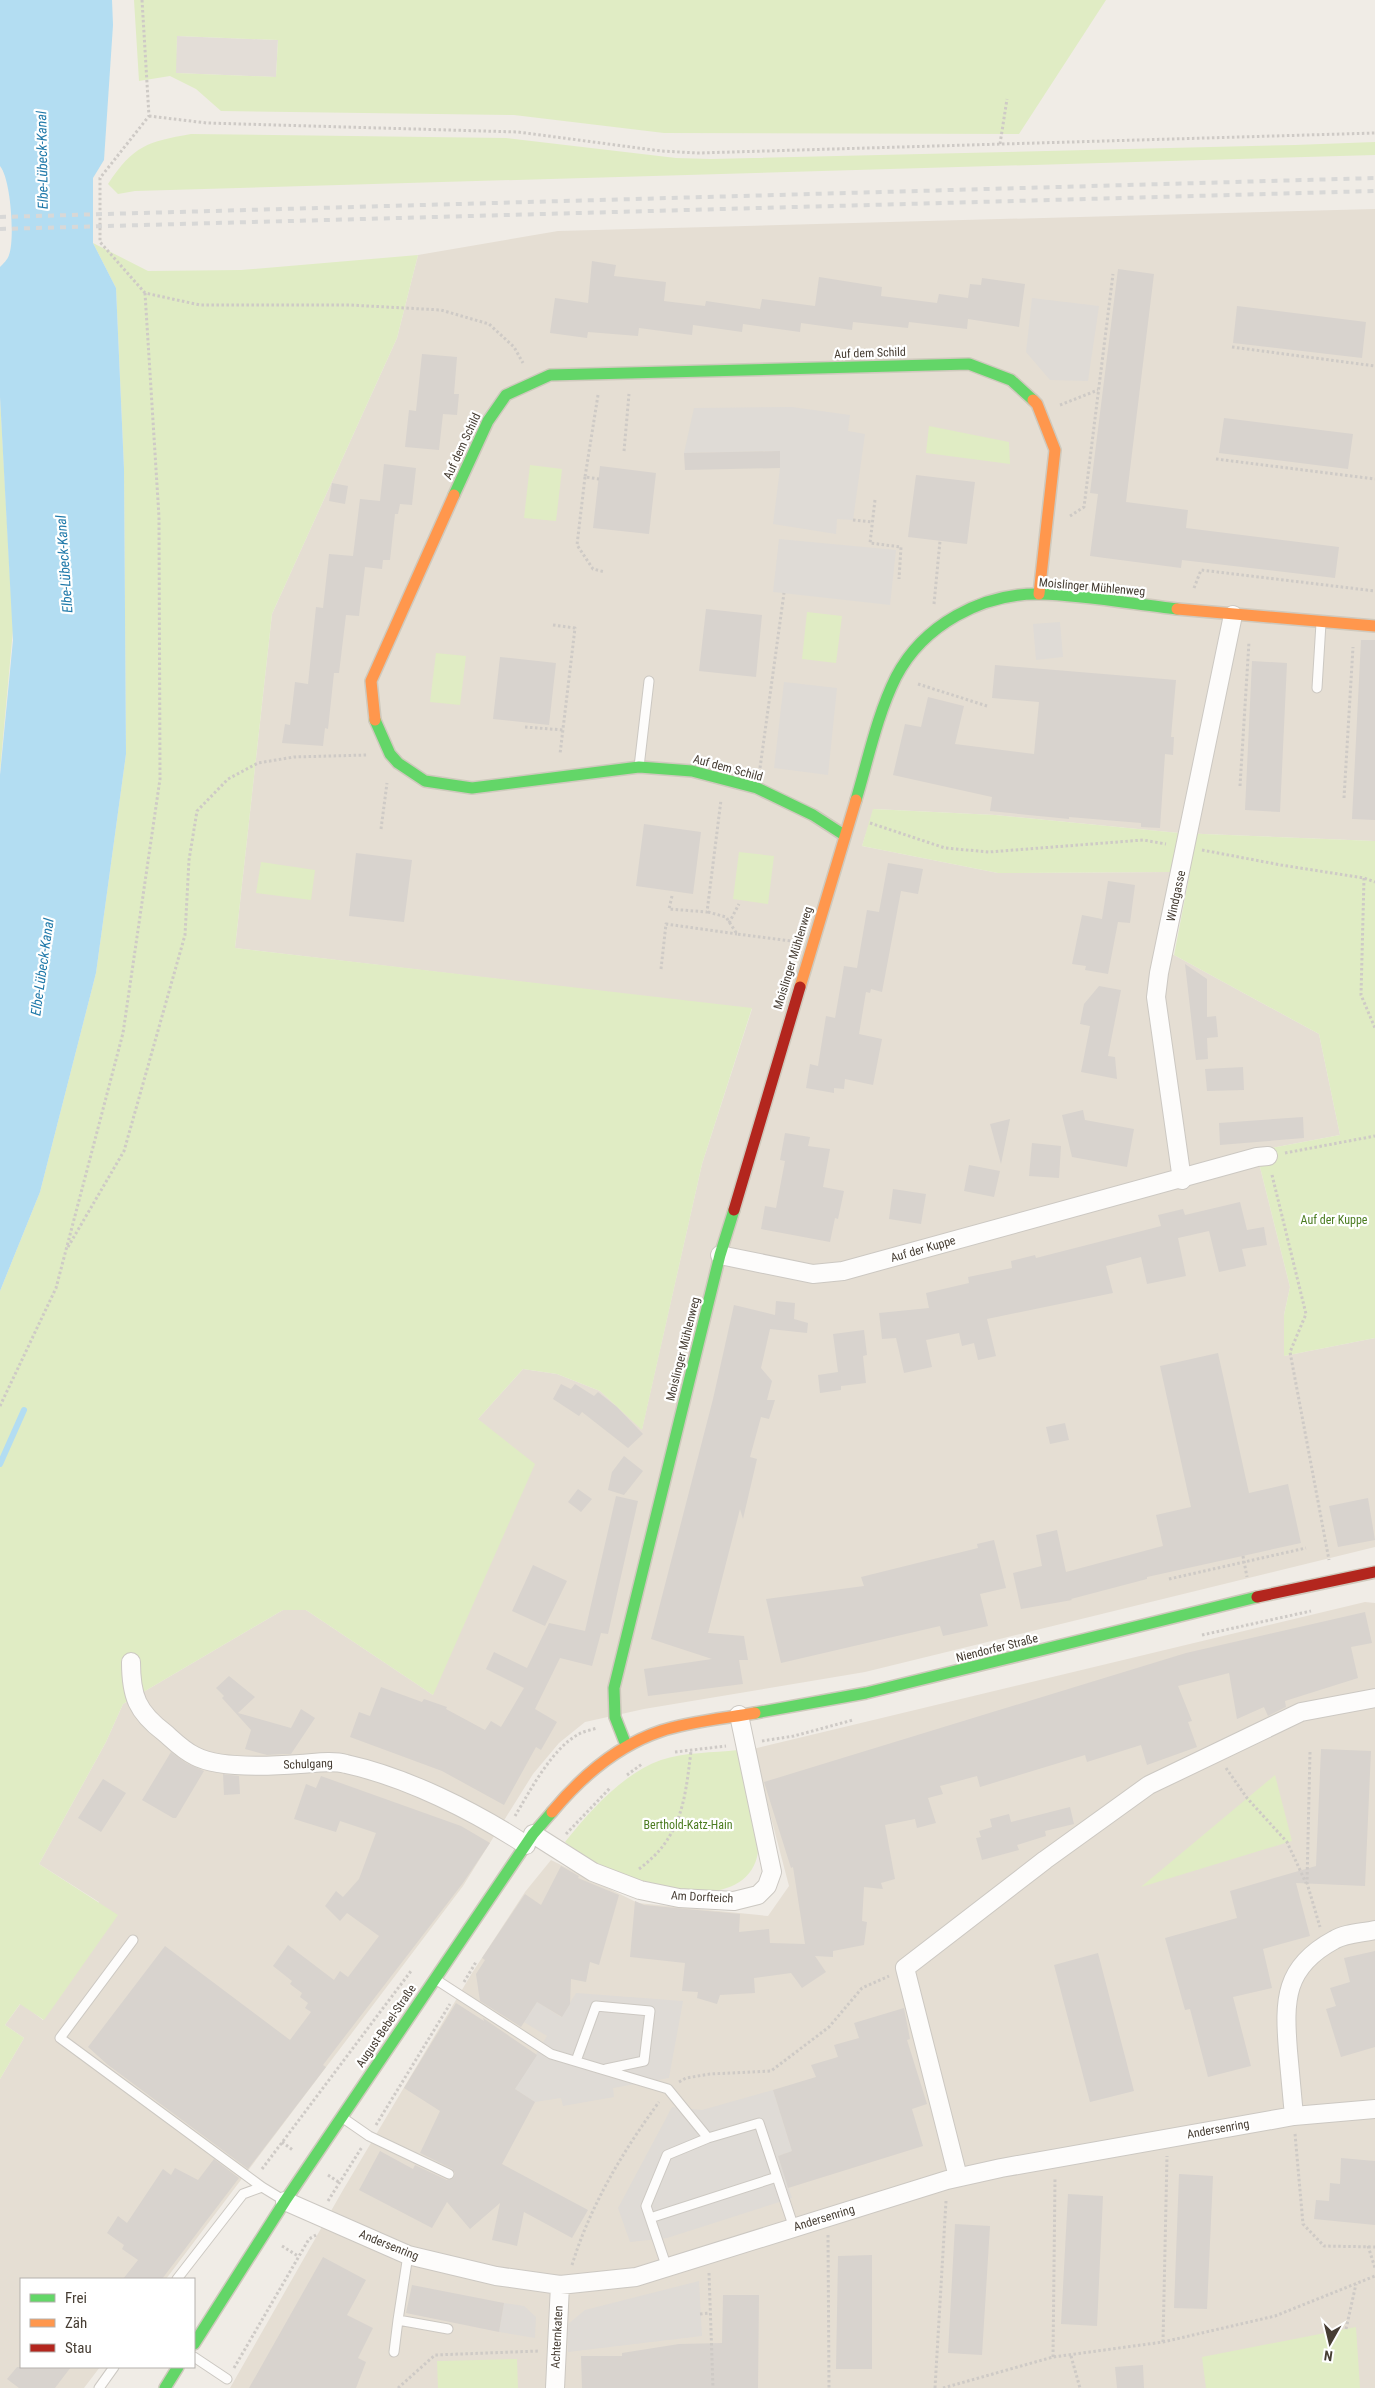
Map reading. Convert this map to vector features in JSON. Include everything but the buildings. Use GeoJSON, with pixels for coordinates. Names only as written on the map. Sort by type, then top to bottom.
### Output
{"type":"FeatureCollection","features":[{"type":"Feature","properties":{"kind":"street","name":"Auf dem Schild"},"geometry":{"type":"LineString","coordinates":[[844,835],[813,815],[757,788],[692,770],[639,767],[472,788],[425,782],[398,763],[390,754],[374,718],[372,681],[381,656],[488,421],[506,394],[534,380],[550,375],[969,364],[1011,380],[1037,404],[1055,450],[1039,594]]}},
{"type":"Feature","properties":{"kind":"street","name":"Moislinger Mühlenweg"},"geometry":{"type":"LineString","coordinates":[[626,1744],[615,1723],[612,1704],[614,1688],[720,1255],[881,715],[896,678],[918,643],[946,621],[987,601],[1039,594],[1233,615],[1375,626]]}},
{"type":"Feature","properties":{"kind":"street","name":"Windgasse"},"geometry":{"type":"LineString","coordinates":[[1182,1180],[1156,997],[1159,973],[1233,615]]}},
{"type":"Feature","properties":{"kind":"street","name":"Auf der Kuppe"},"geometry":{"type":"LineString","coordinates":[[720,1255],[813,1274],[843,1271],[1268,1156]]}},
{"type":"Feature","properties":{"kind":"street","name":"Niendorfer Straße"},"geometry":{"type":"LineString","coordinates":[[626,1744],[662,1730],[866,1693],[1252,1598],[1375,1572]]}},
{"type":"Feature","properties":{"kind":"street","name":"Schulgang"},"geometry":{"type":"LineString","coordinates":[[131,1662],[131,1687],[138,1705],[148,1720],[194,1756],[209,1762],[244,1765],[344,1763],[374,1772],[442,1798],[530,1839]]}},
{"type":"Feature","properties":{"kind":"street"},"geometry":{"type":"LineString","coordinates":[[952,2179],[905,1968],[1045,1860],[1149,1785],[1301,1712],[1375,1698]]}},
{"type":"Feature","properties":{"kind":"street","name":"Am Dorfteich"},"geometry":{"type":"LineString","coordinates":[[530,1839],[556,1848],[593,1872],[640,1890],[679,1898],[734,1901],[758,1895],[767,1886],[772,1872],[739,1715]]}},
{"type":"Feature","properties":{"kind":"street","name":"August-Bebel-Straße"},"geometry":{"type":"LineString","coordinates":[[195,2342],[285,2201],[530,1839],[576,1784],[626,1744]]}},
{"type":"Feature","properties":{"kind":"street"},"geometry":{"type":"LineString","coordinates":[[1294,2116],[1285,2012],[1287,1994],[1294,1976],[1309,1957],[1336,1938],[1375,1930]]}},
{"type":"Feature","properties":{"kind":"street","name":"Andersenring"},"geometry":{"type":"LineString","coordinates":[[285,2201],[408,2255],[496,2276],[563,2285],[636,2277],[952,2179],[1055,2157],[1294,2116],[1375,2109]]}},
{"type":"Feature","properties":{"kind":"street","name":"Achternkaten"},"geometry":{"type":"LineString","coordinates":[[555,2388],[563,2285]]}},
{"type":"Feature","properties":{"kind":"street"},"geometry":{"type":"LineString","coordinates":[[165,2388],[177,2368]]}},
{"type":"Feature","properties":{"kind":"lane"},"geometry":{"type":"LineString","coordinates":[[1316,688],[1321,622]]}},
{"type":"Feature","properties":{"kind":"lane"},"geometry":{"type":"LineString","coordinates":[[639,767],[649,681]]}},
{"type":"Feature","properties":{"kind":"lane"},"geometry":{"type":"LineString","coordinates":[[133,1940],[60,2038],[262,2187],[285,2201]]}},
{"type":"Feature","properties":{"kind":"lane"},"geometry":{"type":"LineString","coordinates":[[435,1979],[551,2054],[668,2089],[708,2138]]}},
{"type":"Feature","properties":{"kind":"lane"},"geometry":{"type":"LineString","coordinates":[[576,2061],[596,2006],[650,2011],[644,2061],[604,2069]]}},
{"type":"Feature","properties":{"kind":"lane"},"geometry":{"type":"LineString","coordinates":[[342,2117],[370,2136],[449,2174]]}},
{"type":"Feature","properties":{"kind":"lane"},"geometry":{"type":"LineString","coordinates":[[667,2268],[646,2206],[667,2154],[708,2138],[759,2123],[794,2228]]}},
{"type":"Feature","properties":{"kind":"lane"},"geometry":{"type":"LineString","coordinates":[[650,2218],[777,2178]]}},
{"type":"Feature","properties":{"kind":"lane"},"geometry":{"type":"LineString","coordinates":[[178,2278],[243,2194],[262,2187]]}},
{"type":"Feature","properties":{"kind":"lane"},"geometry":{"type":"LineString","coordinates":[[394,2352],[408,2255]]}},
{"type":"Feature","properties":{"kind":"lane"},"geometry":{"type":"LineString","coordinates":[[398,2320],[448,2329]]}},
{"type":"Feature","properties":{"kind":"lane"},"geometry":{"type":"LineString","coordinates":[[195,2359],[228,2379]]}},
{"type":"Feature","properties":{"kind":"lane"},"geometry":{"type":"LineString","coordinates":[[104,2387],[114,2368]]}},
{"type":"Feature","properties":{"kind":"path"},"geometry":{"type":"LineString","coordinates":[[0,1406],[56,1288],[123,1033],[160,779],[159,517],[144,293],[100,242],[100,178],[149,116],[142,0]]}},
{"type":"Feature","properties":{"kind":"path"},"geometry":{"type":"LineString","coordinates":[[1000,144],[1007,99]]}},
{"type":"Feature","properties":{"kind":"path"},"geometry":{"type":"LineString","coordinates":[[149,116],[207,122],[518,132],[698,153],[1375,133]]}},
{"type":"Feature","properties":{"kind":"path"},"geometry":{"type":"LineString","coordinates":[[1046,531],[1084,507],[1113,274]]}},
{"type":"Feature","properties":{"kind":"path"},"geometry":{"type":"LineString","coordinates":[[144,293],[200,305],[350,305],[441,310],[489,324],[514,347],[534,380]]}},
{"type":"Feature","properties":{"kind":"path"},"geometry":{"type":"LineString","coordinates":[[1232,348],[1375,366]]}},
{"type":"Feature","properties":{"kind":"path"},"geometry":{"type":"LineString","coordinates":[[624,450],[630,373]]}},
{"type":"Feature","properties":{"kind":"path"},"geometry":{"type":"LineString","coordinates":[[602,374],[585,477],[577,545],[594,569],[605,572]]}},
{"type":"Feature","properties":{"kind":"path"},"geometry":{"type":"LineString","coordinates":[[1041,413],[1099,390]]}},
{"type":"Feature","properties":{"kind":"path"},"geometry":{"type":"LineString","coordinates":[[1216,460],[1375,479]]}},
{"type":"Feature","properties":{"kind":"path"},"geometry":{"type":"LineString","coordinates":[[585,477],[599,479]]}},
{"type":"Feature","properties":{"kind":"path"},"geometry":{"type":"LineString","coordinates":[[874,500],[870,543],[901,547],[899,579]]}},
{"type":"Feature","properties":{"kind":"path"},"geometry":{"type":"LineString","coordinates":[[853,520],[872,522]]}},
{"type":"Feature","properties":{"kind":"path"},"geometry":{"type":"LineString","coordinates":[[940,540],[933,602],[946,621]]}},
{"type":"Feature","properties":{"kind":"path"},"geometry":{"type":"LineString","coordinates":[[1185,610],[1201,570],[1375,591]]}},
{"type":"Feature","properties":{"kind":"path"},"geometry":{"type":"LineString","coordinates":[[757,788],[784,593]]}},
{"type":"Feature","properties":{"kind":"path"},"geometry":{"type":"LineString","coordinates":[[1240,786],[1252,616]]}},
{"type":"Feature","properties":{"kind":"path"},"geometry":{"type":"LineString","coordinates":[[1344,798],[1355,624]]}},
{"type":"Feature","properties":{"kind":"path"},"geometry":{"type":"LineString","coordinates":[[553,625],[575,628],[557,777]]}},
{"type":"Feature","properties":{"kind":"path"},"geometry":{"type":"LineString","coordinates":[[896,678],[986,706]]}},
{"type":"Feature","properties":{"kind":"path"},"geometry":{"type":"LineString","coordinates":[[525,727],[563,730]]}},
{"type":"Feature","properties":{"kind":"path"},"geometry":{"type":"LineString","coordinates":[[65,1252],[124,1151],[185,935],[189,860],[197,811],[228,779],[258,762],[294,757],[390,754]]}},
{"type":"Feature","properties":{"kind":"path"},"geometry":{"type":"LineString","coordinates":[[381,829],[388,778],[398,763]]}},
{"type":"Feature","properties":{"kind":"path"},"geometry":{"type":"LineString","coordinates":[[707,912],[724,779]]}},
{"type":"Feature","properties":{"kind":"path"},"geometry":{"type":"LineString","coordinates":[[850,818],[945,848],[989,852],[1143,840],[1280,866],[1364,878],[1375,882]]}},
{"type":"Feature","properties":{"kind":"path"},"geometry":{"type":"LineString","coordinates":[[1364,878],[1361,995],[1375,1028]]}},
{"type":"Feature","properties":{"kind":"path"},"geometry":{"type":"LineString","coordinates":[[672,896],[670,909],[707,912],[726,917],[737,934]]}},
{"type":"Feature","properties":{"kind":"path"},"geometry":{"type":"LineString","coordinates":[[729,923],[739,904]]}},
{"type":"Feature","properties":{"kind":"path"},"geometry":{"type":"LineString","coordinates":[[661,969],[666,924],[812,944]]}},
{"type":"Feature","properties":{"kind":"path"},"geometry":{"type":"LineString","coordinates":[[1332,1581],[1290,1352],[1306,1314],[1268,1156],[1375,1136]]}},
{"type":"Feature","properties":{"kind":"path"},"geometry":{"type":"LineString","coordinates":[[1169,1579],[1306,1548]]}},
{"type":"Feature","properties":{"kind":"path"},"geometry":{"type":"LineString","coordinates":[[1243,1556],[1248,1583]]}},
{"type":"Feature","properties":{"kind":"path"},"geometry":{"type":"LineString","coordinates":[[1201,1636],[1317,1609]]}},
{"type":"Feature","properties":{"kind":"path"},"geometry":{"type":"LineString","coordinates":[[670,1752],[691,1751],[794,1736],[857,1719]]}},
{"type":"Feature","properties":{"kind":"path"},"geometry":{"type":"LineString","coordinates":[[621,1883],[655,1857],[671,1833],[684,1805],[691,1751]]}},
{"type":"Feature","properties":{"kind":"path"},"geometry":{"type":"LineString","coordinates":[[1306,1883],[1310,1752]]}},
{"type":"Feature","properties":{"kind":"path"},"geometry":{"type":"LineString","coordinates":[[1213,1754],[1233,1776],[1247,1798],[1287,1842],[1306,1883],[1326,1945]]}},
{"type":"Feature","properties":{"kind":"path"},"geometry":{"type":"LineString","coordinates":[[625,1776],[646,1761]]}},
{"type":"Feature","properties":{"kind":"path"},"geometry":{"type":"LineString","coordinates":[[556,1848],[572,1827],[611,1786]]}},
{"type":"Feature","properties":{"kind":"path"},"geometry":{"type":"LineString","coordinates":[[228,2379],[309,2238],[316,2236],[328,2200],[370,2136],[477,1960]]}},
{"type":"Feature","properties":{"kind":"path"},"geometry":{"type":"LineString","coordinates":[[563,2285],[582,2233],[601,2195],[640,2128],[668,2089],[686,2078],[771,2071],[829,2027],[862,1988],[905,1968]]}},
{"type":"Feature","properties":{"kind":"path"},"geometry":{"type":"LineString","coordinates":[[1294,2116],[1303,2224],[1324,2246],[1375,2247]]}},
{"type":"Feature","properties":{"kind":"path"},"geometry":{"type":"LineString","coordinates":[[1163,2342],[1168,2138]]}},
{"type":"Feature","properties":{"kind":"path"},"geometry":{"type":"LineString","coordinates":[[1053,2358],[1055,2157]]}},
{"type":"Feature","properties":{"kind":"path"},"geometry":{"type":"LineString","coordinates":[[935,2388],[952,2179]]}},
{"type":"Feature","properties":{"kind":"path"},"geometry":{"type":"LineString","coordinates":[[828,2217],[829,2388]]}},
{"type":"Feature","properties":{"kind":"path"},"geometry":{"type":"LineString","coordinates":[[1368,2246],[1375,2268]]}},
{"type":"Feature","properties":{"kind":"path"},"geometry":{"type":"LineString","coordinates":[[708,2255],[713,2388]]}},
{"type":"Feature","properties":{"kind":"path"},"geometry":{"type":"LineString","coordinates":[[943,2388],[1053,2358],[1163,2342],[1275,2316],[1375,2276]]}},
{"type":"Feature","properties":{"kind":"path"},"geometry":{"type":"LineString","coordinates":[[1346,2329],[1356,2284]]}},
{"type":"Feature","properties":{"kind":"path"},"geometry":{"type":"LineString","coordinates":[[700,2314],[710,2312]]}},
{"type":"Feature","properties":{"kind":"path"},"geometry":{"type":"LineString","coordinates":[[398,2388],[434,2355],[557,2351]]}},
{"type":"Feature","properties":{"kind":"path"},"geometry":{"type":"LineString","coordinates":[[1071,2356],[1080,2388]]}},
{"type":"Feature","properties":{"kind":"shaded area"},"geometry":{"type":"Polygon","coordinates":[[[177,36],[278,40],[276,77],[175,73],[177,36]]]}},
{"type":"Feature","properties":{"kind":"shaded area"},"geometry":{"type":"Polygon","coordinates":[[[1375,209],[1375,841],[1179,833],[995,815],[874,809],[862,846],[998,873],[1170,872],[1155,950],[1174,955],[1319,1034],[1340,1135],[1256,1151],[1290,1287],[1284,1315],[1284,1356],[1375,1338],[1375,1547],[865,1672],[644,1709],[585,1722],[559,1743],[533,1774],[463,1886],[167,2278],[20,2278],[20,2368],[99,2368],[84,2388],[0,2388],[0,2079],[24,2038],[5,2025],[21,2003],[43,2020],[99,1902],[39,1864],[106,1742],[123,1704],[283,1610],[306,1610],[433,1695],[478,1419],[523,1369],[557,1374],[600,1391],[642,1429],[702,1164],[752,1009],[235,948],[272,614],[397,338],[418,255],[558,231],[1375,209]]]}},
{"type":"Feature","properties":{"kind":"shaded area"},"geometry":{"type":"Polygon","coordinates":[[[1032,298],[1099,306],[1088,381],[1050,380],[1026,352],[1032,298]]]}},
{"type":"Feature","properties":{"kind":"shaded area"},"geometry":{"type":"Polygon","coordinates":[[[792,407],[850,415],[848,431],[865,434],[853,520],[837,519],[836,534],[773,524],[780,468],[780,451],[684,453],[694,408],[792,407]]]}},
{"type":"Feature","properties":{"kind":"shaded area"},"geometry":{"type":"Polygon","coordinates":[[[779,539],[896,550],[890,605],[773,592],[779,539]]]}},
{"type":"Feature","properties":{"kind":"shaded area"},"geometry":{"type":"Polygon","coordinates":[[[1060,622],[1063,657],[1036,660],[1033,624],[1060,622]]]}},
{"type":"Feature","properties":{"kind":"shaded area"},"geometry":{"type":"Polygon","coordinates":[[[784,682],[837,688],[828,775],[774,768],[784,682]]]}},
{"type":"Feature","properties":{"kind":"shaded area"},"geometry":{"type":"Polygon","coordinates":[[[1365,1602],[1375,1603],[1375,2388],[230,2388],[343,2190],[472,1973],[525,1892],[551,1860],[638,1903],[768,1916],[789,1886],[753,1749],[1365,1602]]]}},
{"type":"Feature","properties":{"kind":"shaded area"},"geometry":{"type":"Polygon","coordinates":[[[491,1992],[529,2015],[537,2002],[561,2017],[576,1993],[683,2001],[669,2078],[613,2088],[614,2097],[563,2106],[561,2098],[535,2102],[515,2089],[547,2036],[487,2000],[491,1992]]]}},
{"type":"Feature","properties":{"kind":"shaded area"},"geometry":{"type":"Polygon","coordinates":[[[773,2090],[792,2151],[778,2156],[792,2198],[667,2238],[630,2242],[618,2208],[672,2107],[702,2110],[773,2090]]]}},
{"type":"Feature","properties":{"kind":"shaded area"},"geometry":{"type":"Polygon","coordinates":[[[699,2281],[702,2336],[568,2352],[567,2325],[585,2310],[699,2281]]]}},
{"type":"Feature","properties":{"kind":"shaded area"},"geometry":{"type":"Polygon","coordinates":[[[504,2303],[524,2306],[536,2317],[535,2338],[499,2332],[504,2303]]]}},
{"type":"Feature","properties":{"kind":"green space"},"geometry":{"type":"Polygon","coordinates":[[[134,0],[1106,0],[1019,134],[664,133],[514,115],[221,111],[196,89],[170,76],[139,81],[134,0]],[[177,36],[176,73],[276,77],[278,40],[177,36]]]}},
{"type":"Feature","properties":{"kind":"green space"},"geometry":{"type":"Polygon","coordinates":[[[191,134],[506,138],[676,158],[711,159],[1375,142],[1375,155],[135,191],[118,194],[108,184],[126,161],[143,147],[163,140],[191,134]]]}},
{"type":"Feature","properties":{"kind":"green space"},"geometry":{"type":"Polygon","coordinates":[[[93,243],[148,271],[241,270],[418,255],[397,338],[272,614],[235,948],[752,1008],[702,1164],[642,1430],[600,1391],[557,1374],[523,1369],[478,1419],[535,1464],[433,1695],[306,1610],[283,1610],[123,1704],[106,1742],[39,1864],[118,1915],[44,2020],[20,2004],[5,2025],[24,2038],[0,2079],[0,1291],[40,1192],[96,973],[126,754],[124,469],[116,288],[93,243]]]}},
{"type":"Feature","properties":{"kind":"green space"},"geometry":{"type":"Polygon","coordinates":[[[0,397],[13,630],[0,771],[0,397]]]}},
{"type":"Feature","properties":{"kind":"green space"},"geometry":{"type":"Polygon","coordinates":[[[929,426],[1009,442],[1010,464],[926,453],[929,426]]]}},
{"type":"Feature","properties":{"kind":"green space"},"geometry":{"type":"Polygon","coordinates":[[[530,465],[562,469],[556,521],[524,518],[530,465]]]}},
{"type":"Feature","properties":{"kind":"green space"},"geometry":{"type":"Polygon","coordinates":[[[807,612],[842,616],[836,663],[802,659],[807,612]]]}},
{"type":"Feature","properties":{"kind":"green space"},"geometry":{"type":"Polygon","coordinates":[[[436,653],[466,656],[460,705],[430,702],[436,653]]]}},
{"type":"Feature","properties":{"kind":"green space"},"geometry":{"type":"Polygon","coordinates":[[[873,809],[995,815],[1179,833],[1375,841],[1375,1338],[1284,1356],[1284,1315],[1290,1287],[1256,1151],[1340,1135],[1319,1034],[1174,955],[1189,877],[1170,872],[998,873],[862,846],[873,809]]]}},
{"type":"Feature","properties":{"kind":"green space"},"geometry":{"type":"Polygon","coordinates":[[[739,852],[774,856],[768,904],[733,899],[739,852]]]}},
{"type":"Feature","properties":{"kind":"green space"},"geometry":{"type":"Polygon","coordinates":[[[261,862],[315,870],[311,900],[256,893],[261,862]]]}},
{"type":"Feature","properties":{"kind":"green space","name":"Berthold-Katz-Hain"},"geometry":{"type":"Polygon","coordinates":[[[738,1750],[756,1818],[758,1845],[757,1857],[747,1875],[730,1887],[709,1892],[684,1892],[658,1888],[633,1881],[595,1865],[565,1842],[596,1806],[620,1784],[647,1766],[679,1755],[738,1750]]]}},
{"type":"Feature","properties":{"kind":"green space"},"geometry":{"type":"Polygon","coordinates":[[[1275,1775],[1292,1841],[1141,1887],[1275,1775]]]}},
{"type":"Feature","properties":{"kind":"green space"},"geometry":{"type":"Polygon","coordinates":[[[1356,2327],[1360,2388],[1206,2388],[1202,2357],[1356,2327]]]}},
{"type":"Feature","properties":{"kind":"green space"},"geometry":{"type":"Polygon","coordinates":[[[517,2359],[518,2388],[438,2388],[437,2361],[517,2359]]]}},
{"type":"Feature","properties":{"kind":"water","name":"Elbe-Lübeck-Kanal"},"geometry":{"type":"Polygon","coordinates":[[[0,0],[112,0],[113,25],[104,160],[93,178],[93,243],[116,288],[124,469],[126,754],[96,973],[40,1192],[0,1291],[0,775],[13,640],[0,397],[0,267],[9,255],[12,223],[7,183],[0,166],[0,0]]]}},
{"type":"Feature","properties":{"kind":"waterway"},"geometry":{"type":"LineString","coordinates":[[0,1464],[24,1410]]}},
{"type":"Feature","properties":{"kind":"railway"},"geometry":{"type":"LineString","coordinates":[[0,217],[1375,178]]}},
{"type":"Feature","properties":{"kind":"railway"},"geometry":{"type":"LineString","coordinates":[[0,229],[1375,191]]}},
{"type":"Feature","properties":{"kind":"traffic: fast"},"geometry":{"type":"LineString","coordinates":[[454,495],[488,421],[506,395],[550,375],[969,364],[1011,380],[1033,400]]}},
{"type":"Feature","properties":{"kind":"traffic: fast"},"geometry":{"type":"LineString","coordinates":[[856,800],[878,722],[896,677],[908,658],[922,642],[956,616],[976,606],[997,599],[1018,595],[1040,594],[1091,598],[1177,609]]}},
{"type":"Feature","properties":{"kind":"traffic: fast"},"geometry":{"type":"LineString","coordinates":[[375,720],[390,754],[398,763],[425,781],[472,788],[639,767],[692,771],[757,788],[813,815],[844,835]]}},
{"type":"Feature","properties":{"kind":"traffic: fast"},"geometry":{"type":"LineString","coordinates":[[626,1745],[615,1717],[614,1688],[720,1255],[734,1210]]}},
{"type":"Feature","properties":{"kind":"traffic: fast"},"geometry":{"type":"LineString","coordinates":[[755,1713],[866,1693],[1257,1597]]}},
{"type":"Feature","properties":{"kind":"traffic: fast"},"geometry":{"type":"LineString","coordinates":[[195,2342],[285,2201],[533,1834],[552,1812]]}},
{"type":"Feature","properties":{"kind":"traffic: fast"},"geometry":{"type":"LineString","coordinates":[[165,2388],[177,2368]]}},
{"type":"Feature","properties":{"kind":"traffic: slow"},"geometry":{"type":"LineString","coordinates":[[1033,400],[1037,404],[1055,450],[1039,594]]}},
{"type":"Feature","properties":{"kind":"traffic: slow"},"geometry":{"type":"LineString","coordinates":[[375,720],[371,681],[454,495]]}},
{"type":"Feature","properties":{"kind":"traffic: slow"},"geometry":{"type":"LineString","coordinates":[[1177,609],[1375,626]]}},
{"type":"Feature","properties":{"kind":"traffic: slow"},"geometry":{"type":"LineString","coordinates":[[800,987],[856,800]]}},
{"type":"Feature","properties":{"kind":"traffic: slow"},"geometry":{"type":"LineString","coordinates":[[552,1812],[600,1764],[645,1737],[683,1725],[755,1713]]}},
{"type":"Feature","properties":{"kind":"traffic: jam"},"geometry":{"type":"LineString","coordinates":[[734,1210],[800,987]]}},
{"type":"Feature","properties":{"kind":"traffic: jam"},"geometry":{"type":"LineString","coordinates":[[1257,1597],[1375,1572]]}}]}
